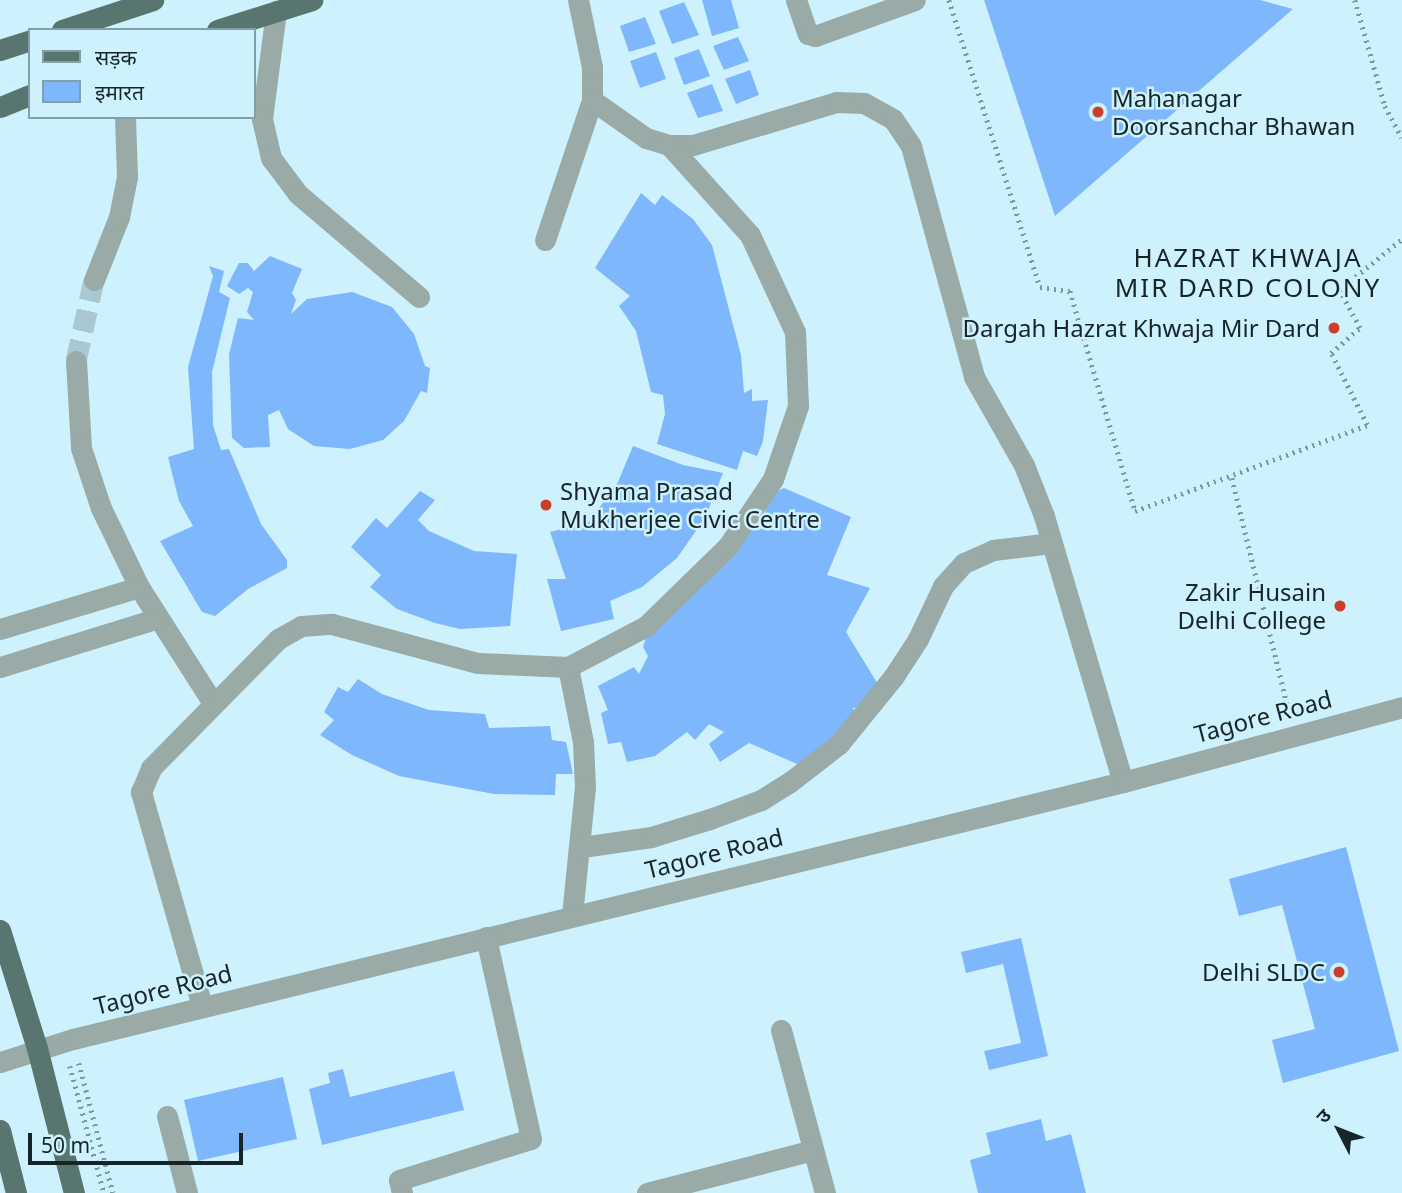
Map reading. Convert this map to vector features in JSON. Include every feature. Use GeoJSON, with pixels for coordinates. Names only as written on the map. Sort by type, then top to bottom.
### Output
{"type":"FeatureCollection","features":[{"type":"Feature","properties":{"kind":"main road"},"geometry":{"type":"LineString","coordinates":[[68,28],[153,0]]}},
{"type":"Feature","properties":{"kind":"main road"},"geometry":{"type":"LineString","coordinates":[[223,28],[312,0]]}},
{"type":"Feature","properties":{"kind":"main road"},"geometry":{"type":"LineString","coordinates":[[0,50],[28,41]]}},
{"type":"Feature","properties":{"kind":"main road"},"geometry":{"type":"LineString","coordinates":[[0,107],[28,96]]}},
{"type":"Feature","properties":{"kind":"main road"},"geometry":{"type":"LineString","coordinates":[[0,930],[37,1048],[74,1193]]}},
{"type":"Feature","properties":{"kind":"main road"},"geometry":{"type":"LineString","coordinates":[[0,1130],[16,1193]]}},
{"type":"Feature","properties":{"kind":"street"},"geometry":{"type":"LineString","coordinates":[[545,240],[592,100],[592,67],[578,0]]}},
{"type":"Feature","properties":{"kind":"street"},"geometry":{"type":"LineString","coordinates":[[796,0],[808,34],[816,36],[915,0]]}},
{"type":"Feature","properties":{"kind":"street"},"geometry":{"type":"LineString","coordinates":[[276,11],[262,119],[271,158],[298,194],[419,297]]}},
{"type":"Feature","properties":{"kind":"street"},"geometry":{"type":"LineString","coordinates":[[592,100],[646,138],[669,145],[693,145],[836,102],[864,103],[893,120],[911,146],[974,377],[1024,465],[1052,543],[1123,782]]}},
{"type":"Feature","properties":{"kind":"street"},"geometry":{"type":"LineString","coordinates":[[94,280],[119,217],[127,177],[125,119]]}},
{"type":"Feature","properties":{"kind":"street"},"geometry":{"type":"LineString","coordinates":[[202,1006],[141,792],[151,768],[278,639],[301,626],[332,624],[478,663],[568,667],[646,626],[727,546],[774,479],[799,406],[795,331],[750,235],[669,145]]}},
{"type":"Feature","properties":{"kind":"street"},"geometry":{"type":"LineString","coordinates":[[76,362],[81,448],[101,508],[139,587],[213,703]]}},
{"type":"Feature","properties":{"kind":"street"},"geometry":{"type":"LineString","coordinates":[[582,847],[651,837],[710,820],[761,800],[790,782],[839,744],[894,676],[918,639],[943,586],[964,563],[993,550],[1052,543]]}},
{"type":"Feature","properties":{"kind":"street"},"geometry":{"type":"LineString","coordinates":[[0,629],[139,587]]}},
{"type":"Feature","properties":{"kind":"street"},"geometry":{"type":"LineString","coordinates":[[0,667],[158,618]]}},
{"type":"Feature","properties":{"kind":"street"},"geometry":{"type":"LineString","coordinates":[[568,667],[583,741],[582,847],[572,916]]}},
{"type":"Feature","properties":{"kind":"street","name":"Tagore Road"},"geometry":{"type":"LineString","coordinates":[[0,1062],[37,1048],[202,1006],[1123,782],[1402,707]]}},
{"type":"Feature","properties":{"kind":"street"},"geometry":{"type":"LineString","coordinates":[[402,1193],[399,1180],[531,1139],[485,937]]}},
{"type":"Feature","properties":{"kind":"street"},"geometry":{"type":"LineString","coordinates":[[781,1030],[825,1193]]}},
{"type":"Feature","properties":{"kind":"street"},"geometry":{"type":"LineString","coordinates":[[167,1116],[187,1193]]}},
{"type":"Feature","properties":{"kind":"street"},"geometry":{"type":"LineString","coordinates":[[647,1193],[813,1150]]}},
{"type":"Feature","properties":{"kind":"path"},"geometry":{"type":"LineString","coordinates":[[948,0],[1040,287],[1070,291],[1135,511],[1232,478],[1367,425],[1331,353],[1360,328],[1339,290],[1402,239]]}},
{"type":"Feature","properties":{"kind":"path"},"geometry":{"type":"LineString","coordinates":[[1355,0],[1385,106],[1402,138]]}},
{"type":"Feature","properties":{"kind":"path"},"geometry":{"type":"LineString","coordinates":[[1232,478],[1294,734]]}},
{"type":"Feature","properties":{"kind":"path"},"geometry":{"type":"LineString","coordinates":[[68,1040],[104,1193]]}},
{"type":"Feature","properties":{"kind":"path"},"geometry":{"type":"LineString","coordinates":[[68,1040],[113,1193]]}},
{"type":"Feature","properties":{"kind":"building"},"geometry":{"type":"Polygon","coordinates":[[[702,0],[731,0],[739,28],[712,36],[702,0]]]}},
{"type":"Feature","properties":{"kind":"building","name":"Mahanagar Doorsanchar Bhawan"},"geometry":{"type":"Polygon","coordinates":[[[984,0],[1260,0],[1293,9],[1055,216],[984,0]]]}},
{"type":"Feature","properties":{"kind":"building"},"geometry":{"type":"Polygon","coordinates":[[[684,2],[699,35],[672,44],[659,11],[684,2]]]}},
{"type":"Feature","properties":{"kind":"building"},"geometry":{"type":"Polygon","coordinates":[[[645,17],[656,44],[629,52],[620,26],[645,17]]]}},
{"type":"Feature","properties":{"kind":"building"},"geometry":{"type":"Polygon","coordinates":[[[738,37],[749,61],[724,70],[713,46],[738,37]]]}},
{"type":"Feature","properties":{"kind":"building"},"geometry":{"type":"Polygon","coordinates":[[[699,49],[710,76],[684,85],[674,58],[699,49]]]}},
{"type":"Feature","properties":{"kind":"building"},"geometry":{"type":"Polygon","coordinates":[[[656,52],[666,79],[640,88],[630,61],[656,52]]]}},
{"type":"Feature","properties":{"kind":"building"},"geometry":{"type":"Polygon","coordinates":[[[750,70],[759,95],[736,104],[725,79],[750,70]]]}},
{"type":"Feature","properties":{"kind":"building"},"geometry":{"type":"Polygon","coordinates":[[[712,84],[723,111],[698,118],[687,93],[712,84]]]}},
{"type":"Feature","properties":{"kind":"building"},"geometry":{"type":"Polygon","coordinates":[[[641,193],[655,205],[662,195],[693,219],[712,245],[741,355],[744,393],[752,389],[752,401],[768,400],[763,441],[757,456],[743,451],[737,470],[657,444],[665,414],[663,395],[651,392],[636,331],[619,306],[630,296],[595,268],[641,193]]]}},
{"type":"Feature","properties":{"kind":"building"},"geometry":{"type":"Polygon","coordinates":[[[270,256],[302,269],[292,293],[296,300],[291,314],[307,299],[352,292],[392,307],[414,334],[425,366],[430,368],[427,393],[421,391],[404,421],[383,440],[350,449],[314,446],[288,429],[279,410],[268,415],[270,447],[244,448],[232,438],[229,354],[238,318],[254,320],[247,312],[253,292],[248,288],[239,294],[227,286],[239,263],[248,263],[254,271],[270,256]]]}},
{"type":"Feature","properties":{"kind":"building"},"geometry":{"type":"Polygon","coordinates":[[[209,266],[224,271],[219,292],[230,298],[212,372],[213,425],[221,450],[229,449],[261,524],[287,560],[287,568],[248,589],[215,616],[202,612],[160,541],[193,526],[179,501],[168,457],[194,449],[188,367],[213,276],[209,266]]]}},
{"type":"Feature","properties":{"kind":"building"},"geometry":{"type":"Polygon","coordinates":[[[633,446],[683,465],[723,473],[705,518],[677,558],[642,587],[610,601],[614,619],[561,631],[547,579],[566,579],[550,532],[589,522],[618,482],[633,446]]]}},
{"type":"Feature","properties":{"kind":"building"},"geometry":{"type":"Polygon","coordinates":[[[784,488],[851,517],[827,575],[870,588],[846,632],[879,686],[862,707],[853,708],[856,715],[804,767],[749,743],[720,762],[709,744],[724,732],[709,724],[695,740],[687,732],[655,756],[627,762],[621,742],[608,744],[601,713],[608,710],[598,686],[634,667],[639,674],[648,656],[643,647],[647,634],[750,523],[760,525],[773,493],[784,488]]]}},
{"type":"Feature","properties":{"kind":"building"},"geometry":{"type":"Polygon","coordinates":[[[420,491],[435,500],[418,520],[429,531],[474,551],[517,554],[510,626],[460,629],[435,623],[397,609],[370,587],[381,575],[351,547],[376,518],[387,528],[420,491]]]}},
{"type":"Feature","properties":{"kind":"building"},"geometry":{"type":"Polygon","coordinates":[[[358,679],[382,694],[429,710],[485,714],[489,728],[550,726],[552,740],[566,742],[573,774],[556,774],[555,795],[494,794],[399,776],[352,755],[320,735],[334,720],[324,712],[338,687],[348,692],[358,679]]]}},
{"type":"Feature","properties":{"kind":"building","name":"Delhi SLDC"},"geometry":{"type":"Polygon","coordinates":[[[1346,847],[1399,1051],[1283,1083],[1272,1040],[1315,1029],[1282,905],[1239,916],[1229,879],[1346,847]]]}},
{"type":"Feature","properties":{"kind":"building"},"geometry":{"type":"Polygon","coordinates":[[[1021,938],[1048,1056],[989,1070],[984,1051],[1021,1043],[1003,964],[966,973],[961,952],[1021,938]]]}},
{"type":"Feature","properties":{"kind":"building"},"geometry":{"type":"Polygon","coordinates":[[[343,1069],[350,1097],[454,1071],[464,1110],[322,1145],[309,1089],[330,1083],[328,1073],[343,1069]]]}},
{"type":"Feature","properties":{"kind":"building"},"geometry":{"type":"Polygon","coordinates":[[[283,1077],[297,1139],[198,1161],[184,1100],[283,1077]]]}},
{"type":"Feature","properties":{"kind":"building"},"geometry":{"type":"Polygon","coordinates":[[[1041,1119],[1046,1141],[1071,1134],[1086,1193],[978,1193],[970,1160],[991,1154],[986,1133],[1041,1119]]]}},
{"type":"Feature","properties":{"kind":"tunnel"},"geometry":{"type":"LineString","coordinates":[[76,361],[94,280]]}},
{"type":"Feature","properties":{"kind":"place","name":"Mahanagar Doorsanchar Bhawan"},"geometry":{"type":"Point","coordinates":[1098,112]}},
{"type":"Feature","properties":{"kind":"place","name":"Dargah Hazrat Khwaja Mir Dard"},"geometry":{"type":"Point","coordinates":[1334,328]}},
{"type":"Feature","properties":{"kind":"place","name":"Shyama Prasad Mukherjee Civic Centre"},"geometry":{"type":"Point","coordinates":[546,505]}},
{"type":"Feature","properties":{"kind":"place","name":"Zakir Husain Delhi College"},"geometry":{"type":"Point","coordinates":[1340,606]}},
{"type":"Feature","properties":{"kind":"place","name":"Delhi SLDC"},"geometry":{"type":"Point","coordinates":[1339,972]}},
{"type":"Feature","properties":{"kind":"district","name":"HAZRAT KHWAJA MIR DARD COLONY"},"geometry":{"type":"Point","coordinates":[1248,273]}}]}
